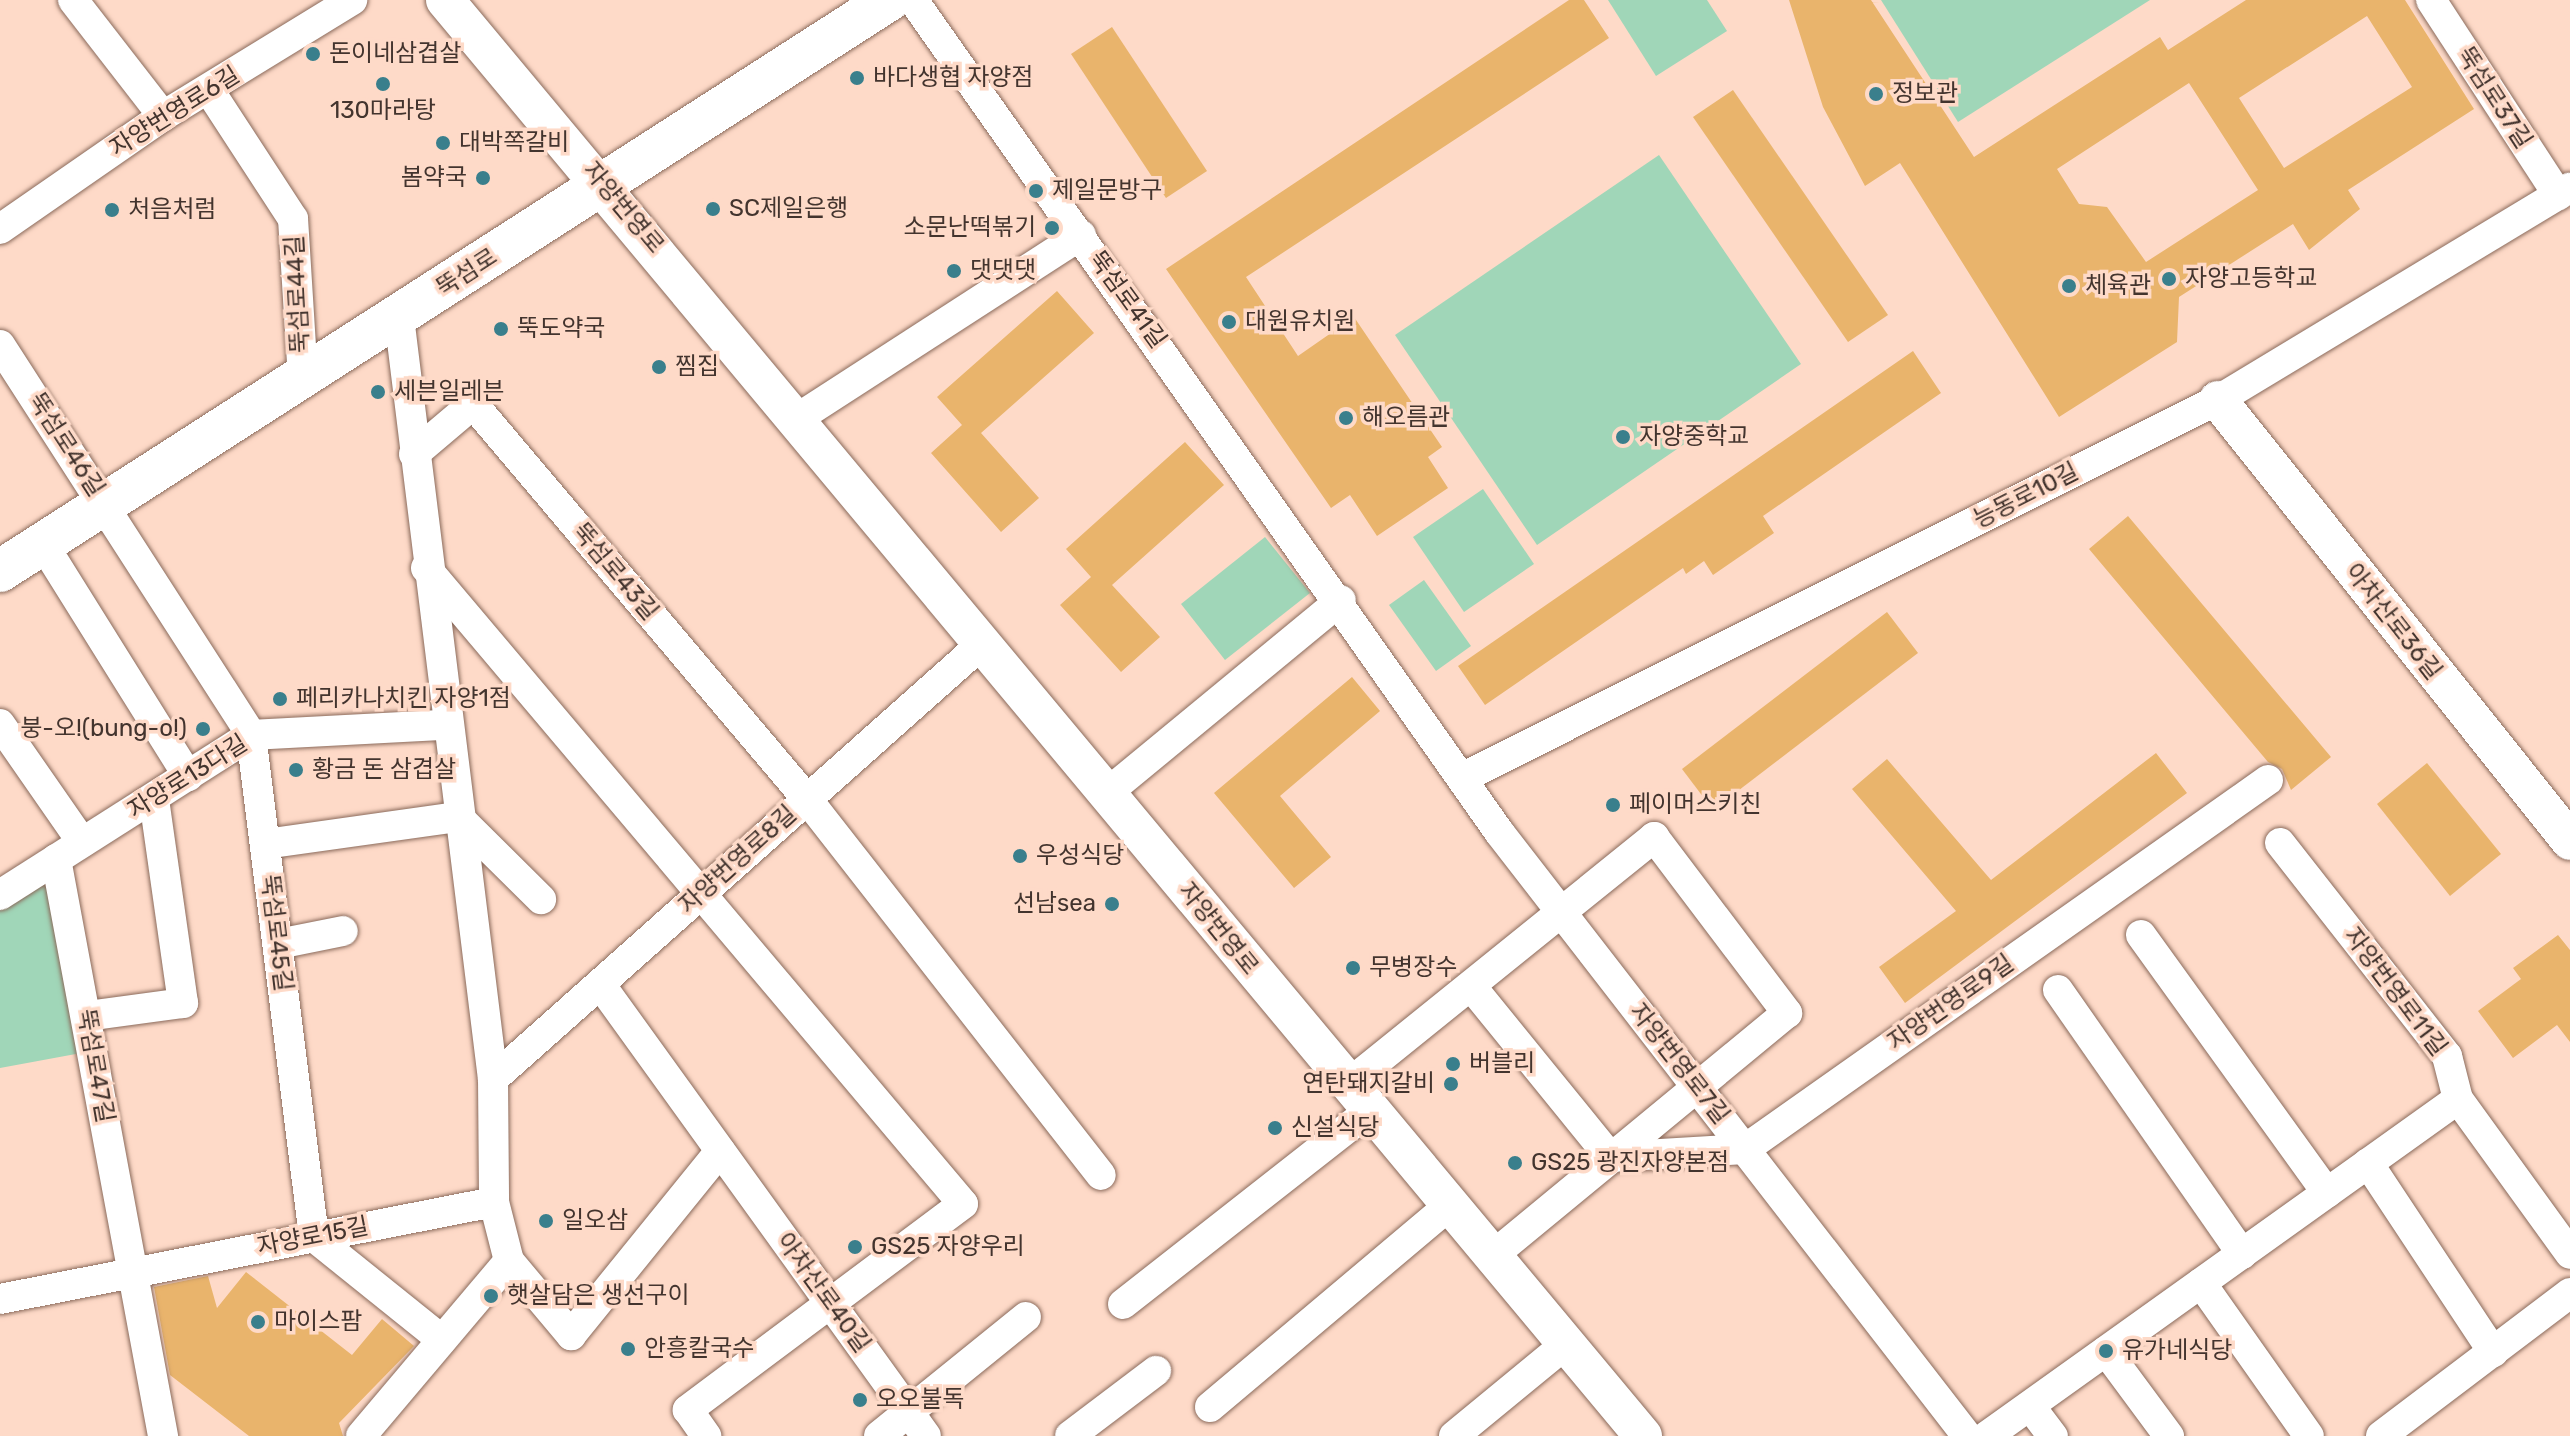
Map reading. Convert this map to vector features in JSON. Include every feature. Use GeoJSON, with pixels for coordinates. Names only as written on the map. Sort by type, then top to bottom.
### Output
{"type":"FeatureCollection","features":[{"type":"Feature","properties":{"kind":"main road","name":"뚝섬로"},"geometry":{"type":"LineString","coordinates":[[0,571],[889,0]]}},
{"type":"Feature","properties":{"kind":"street"},"geometry":{"type":"LineString","coordinates":[[73,0],[163,116]]}},
{"type":"Feature","properties":{"kind":"street","name":"자양번영로6길"},"geometry":{"type":"LineString","coordinates":[[0,229],[163,116],[352,0]]}},
{"type":"Feature","properties":{"kind":"street","name":"자양번영로"},"geometry":{"type":"LineString","coordinates":[[445,0],[605,185],[1358,1098],[1643,1436]]}},
{"type":"Feature","properties":{"kind":"street","name":"뚝섬로41길"},"geometry":{"type":"LineString","coordinates":[[913,0],[1466,776]]}},
{"type":"Feature","properties":{"kind":"street","name":"뚝섬로37길"},"geometry":{"type":"LineString","coordinates":[[2431,0],[2564,191]]}},
{"type":"Feature","properties":{"kind":"street","name":"뚝섬로44길"},"geometry":{"type":"LineString","coordinates":[[209,90],[293,219],[303,379]]}},
{"type":"Feature","properties":{"kind":"street","name":"능동로10길"},"geometry":{"type":"LineString","coordinates":[[1466,776],[2218,400],[2564,191]]}},
{"type":"Feature","properties":{"kind":"street"},"geometry":{"type":"LineString","coordinates":[[798,418],[1081,235]]}},
{"type":"Feature","properties":{"kind":"street"},"geometry":{"type":"LineString","coordinates":[[399,317],[445,725],[493,1079],[494,1202],[509,1261],[571,1335],[720,1151]]}},
{"type":"Feature","properties":{"kind":"street","name":"뚝섬로46길"},"geometry":{"type":"LineString","coordinates":[[0,345],[106,505]]}},
{"type":"Feature","properties":{"kind":"street","name":"아차산로36길"},"geometry":{"type":"LineString","coordinates":[[2218,400],[2570,841]]}},
{"type":"Feature","properties":{"kind":"street","name":"뚝섬로43길"},"geometry":{"type":"LineString","coordinates":[[414,454],[473,404],[807,799]]}},
{"type":"Feature","properties":{"kind":"street","name":"뚝섬로45길"},"geometry":{"type":"LineString","coordinates":[[106,505],[251,735],[314,1237]]}},
{"type":"Feature","properties":{"kind":"street"},"geometry":{"type":"LineString","coordinates":[[43,544],[188,776]]}},
{"type":"Feature","properties":{"kind":"street"},"geometry":{"type":"LineString","coordinates":[[426,568],[963,1204],[833,1307],[688,1410],[706,1436]]}},
{"type":"Feature","properties":{"kind":"street"},"geometry":{"type":"LineString","coordinates":[[1107,793],[1341,600]]}},
{"type":"Feature","properties":{"kind":"street","name":"자양번영로8길"},"geometry":{"type":"LineString","coordinates":[[493,1079],[984,642]]}},
{"type":"Feature","properties":{"kind":"street"},"geometry":{"type":"LineString","coordinates":[[0,724],[82,842]]}},
{"type":"Feature","properties":{"kind":"street","name":"자양로13다길"},"geometry":{"type":"LineString","coordinates":[[0,895],[251,735],[445,725]]}},
{"type":"Feature","properties":{"kind":"street","name":"자양번영로7길"},"geometry":{"type":"LineString","coordinates":[[1466,776],[1562,912],[1967,1436]]}},
{"type":"Feature","properties":{"kind":"street","name":"자양번영로9길"},"geometry":{"type":"LineString","coordinates":[[1745,1149],[2268,780]]}},
{"type":"Feature","properties":{"kind":"street"},"geometry":{"type":"LineString","coordinates":[[87,1016],[183,1003],[154,798]]}},
{"type":"Feature","properties":{"kind":"street"},"geometry":{"type":"LineString","coordinates":[[807,799],[1101,1175]]}},
{"type":"Feature","properties":{"kind":"street"},"geometry":{"type":"LineString","coordinates":[[265,844],[458,817]]}},
{"type":"Feature","properties":{"kind":"street"},"geometry":{"type":"LineString","coordinates":[[458,817],[541,899]]}},
{"type":"Feature","properties":{"kind":"street"},"geometry":{"type":"LineString","coordinates":[[1123,1304],[1358,1098],[1471,986],[1654,837],[1787,1013],[1492,1256]]}},
{"type":"Feature","properties":{"kind":"street","name":"자양번영로11길"},"geometry":{"type":"LineString","coordinates":[[2280,843],[2447,1056],[2458,1099]]}},
{"type":"Feature","properties":{"kind":"street","name":"뚝섬로47길"},"geometry":{"type":"LineString","coordinates":[[56,859],[163,1436]]}},
{"type":"Feature","properties":{"kind":"street"},"geometry":{"type":"LineString","coordinates":[[278,944],[343,931]]}},
{"type":"Feature","properties":{"kind":"street"},"geometry":{"type":"LineString","coordinates":[[2141,935],[2327,1193]]}},
{"type":"Feature","properties":{"kind":"street","name":"아차산로40길"},"geometry":{"type":"LineString","coordinates":[[600,984],[918,1425]]}},
{"type":"Feature","properties":{"kind":"street"},"geometry":{"type":"LineString","coordinates":[[1471,986],[1610,1157]]}},
{"type":"Feature","properties":{"kind":"street"},"geometry":{"type":"LineString","coordinates":[[2058,990],[2242,1254]]}},
{"type":"Feature","properties":{"kind":"street"},"geometry":{"type":"LineString","coordinates":[[1987,1436],[2458,1099],[2570,1254]]}},
{"type":"Feature","properties":{"kind":"street"},"geometry":{"type":"LineString","coordinates":[[1610,1157],[1745,1149]]}},
{"type":"Feature","properties":{"kind":"street"},"geometry":{"type":"LineString","coordinates":[[2368,1163],[2493,1352]]}},
{"type":"Feature","properties":{"kind":"street","name":"자양로15길"},"geometry":{"type":"LineString","coordinates":[[133,1273],[494,1202]]}},
{"type":"Feature","properties":{"kind":"street"},"geometry":{"type":"LineString","coordinates":[[1210,1407],[1449,1206]]}},
{"type":"Feature","properties":{"kind":"street"},"geometry":{"type":"LineString","coordinates":[[314,1237],[442,1340]]}},
{"type":"Feature","properties":{"kind":"street"},"geometry":{"type":"LineString","coordinates":[[361,1436],[509,1261]]}},
{"type":"Feature","properties":{"kind":"street"},"geometry":{"type":"LineString","coordinates":[[0,1299],[133,1273]]}},
{"type":"Feature","properties":{"kind":"street"},"geometry":{"type":"LineString","coordinates":[[2201,1283],[2309,1436]]}},
{"type":"Feature","properties":{"kind":"street"},"geometry":{"type":"LineString","coordinates":[[2381,1436],[2570,1293]]}},
{"type":"Feature","properties":{"kind":"street"},"geometry":{"type":"LineString","coordinates":[[879,1436],[918,1425],[1026,1317]]}},
{"type":"Feature","properties":{"kind":"street"},"geometry":{"type":"LineString","coordinates":[[1454,1436],[1566,1344]]}},
{"type":"Feature","properties":{"kind":"street"},"geometry":{"type":"LineString","coordinates":[[2106,1351],[2169,1436]]}},
{"type":"Feature","properties":{"kind":"street"},"geometry":{"type":"LineString","coordinates":[[1070,1436],[1156,1371]]}},
{"type":"Feature","properties":{"kind":"street"},"geometry":{"type":"LineString","coordinates":[[2030,1406],[2053,1436]]}},
{"type":"Feature","properties":{"kind":"green space"},"geometry":{"type":"Polygon","coordinates":[[[1608,0],[1707,0],[1727,31],[1656,76],[1608,0]]]}},
{"type":"Feature","properties":{"kind":"green space"},"geometry":{"type":"Polygon","coordinates":[[[1881,0],[2150,0],[1958,122],[1881,0]]]}},
{"type":"Feature","properties":{"kind":"green space"},"geometry":{"type":"Polygon","coordinates":[[[1659,155],[1801,364],[1537,545],[1395,335],[1659,155]]]}},
{"type":"Feature","properties":{"kind":"green space"},"geometry":{"type":"Polygon","coordinates":[[[1483,489],[1534,564],[1464,612],[1413,537],[1483,489]]]}},
{"type":"Feature","properties":{"kind":"green space"},"geometry":{"type":"Polygon","coordinates":[[[1265,537],[1310,593],[1225,660],[1181,604],[1265,537]]]}},
{"type":"Feature","properties":{"kind":"green space"},"geometry":{"type":"Polygon","coordinates":[[[1424,580],[1471,646],[1436,671],[1389,605],[1424,580]]]}},
{"type":"Feature","properties":{"kind":"green space"},"geometry":{"type":"Polygon","coordinates":[[[56,859],[92,1051],[0,1068],[0,895],[56,859]]]}},
{"type":"Feature","properties":{"kind":"building"},"geometry":{"type":"Polygon","coordinates":[[[1569,0],[1584,0],[1609,38],[1246,277],[1298,356],[1354,317],[1442,447],[1428,457],[1448,488],[1377,536],[1350,495],[1331,508],[1166,269],[1569,0]]]}},
{"type":"Feature","properties":{"kind":"building"},"geometry":{"type":"Polygon","coordinates":[[[1789,0],[1871,0],[1974,157],[2160,37],[2168,50],[2246,0],[2405,0],[2474,109],[2348,190],[2360,209],[2309,250],[2293,224],[2179,297],[2177,342],[2059,417],[1900,163],[1865,186],[1823,107],[1789,0]],[[2367,16],[2239,98],[2284,168],[2412,87],[2367,16]],[[2189,83],[2057,169],[2079,204],[2107,207],[2146,262],[2258,190],[2189,83]]]}},
{"type":"Feature","properties":{"kind":"building"},"geometry":{"type":"Polygon","coordinates":[[[1112,27],[1207,171],[1166,198],[1071,54],[1112,27]]]}},
{"type":"Feature","properties":{"kind":"building"},"geometry":{"type":"Polygon","coordinates":[[[1733,90],[1888,315],[1848,342],[1693,117],[1733,90]]]}},
{"type":"Feature","properties":{"kind":"building"},"geometry":{"type":"Polygon","coordinates":[[[1057,291],[1094,333],[981,433],[1039,498],[1001,532],[931,453],[962,425],[937,397],[1057,291]]]}},
{"type":"Feature","properties":{"kind":"building"},"geometry":{"type":"Polygon","coordinates":[[[1913,351],[1941,393],[1763,516],[1774,533],[1713,575],[1704,561],[1686,574],[1683,568],[1485,705],[1458,666],[1913,351]]]}},
{"type":"Feature","properties":{"kind":"building"},"geometry":{"type":"Polygon","coordinates":[[[1185,442],[1224,485],[1112,585],[1160,637],[1121,672],[1060,605],[1091,577],[1066,549],[1185,442]]]}},
{"type":"Feature","properties":{"kind":"building"},"geometry":{"type":"Polygon","coordinates":[[[2128,516],[2331,757],[2291,790],[2282,769],[2268,762],[2089,549],[2128,516]]]}},
{"type":"Feature","properties":{"kind":"building"},"geometry":{"type":"Polygon","coordinates":[[[1887,612],[1918,653],[1713,810],[1682,769],[1887,612]]]}},
{"type":"Feature","properties":{"kind":"building"},"geometry":{"type":"Polygon","coordinates":[[[1352,677],[1380,711],[1280,796],[1331,857],[1294,888],[1214,793],[1352,677]]]}},
{"type":"Feature","properties":{"kind":"building"},"geometry":{"type":"Polygon","coordinates":[[[2156,753],[2187,793],[1905,1003],[1879,967],[1956,911],[1852,789],[1887,759],[1991,880],[2156,753]]]}},
{"type":"Feature","properties":{"kind":"building"},"geometry":{"type":"Polygon","coordinates":[[[2427,763],[2501,854],[2450,896],[2377,804],[2427,763]]]}},
{"type":"Feature","properties":{"kind":"building"},"geometry":{"type":"Polygon","coordinates":[[[2558,935],[2570,950],[2570,1042],[2557,1025],[2513,1058],[2478,1011],[2521,979],[2513,968],[2558,935]]]}},
{"type":"Feature","properties":{"kind":"building","name":"마이스팜"},"geometry":{"type":"Polygon","coordinates":[[[246,1272],[352,1355],[382,1319],[414,1346],[339,1423],[343,1436],[249,1436],[170,1375],[154,1287],[208,1276],[217,1308],[246,1272]]]}},
{"type":"Feature","properties":{"kind":"place","name":"돈이네삼겹살"},"geometry":{"type":"Point","coordinates":[313,54]}},
{"type":"Feature","properties":{"kind":"place","name":"바다생협 자양점"},"geometry":{"type":"Point","coordinates":[857,78]}},
{"type":"Feature","properties":{"kind":"place","name":"130마라탕"},"geometry":{"type":"Point","coordinates":[383,84]}},
{"type":"Feature","properties":{"kind":"place","name":"정보관"},"geometry":{"type":"Point","coordinates":[1876,94]}},
{"type":"Feature","properties":{"kind":"place","name":"대박쪽갈비"},"geometry":{"type":"Point","coordinates":[443,143]}},
{"type":"Feature","properties":{"kind":"place","name":"봄약국"},"geometry":{"type":"Point","coordinates":[483,178]}},
{"type":"Feature","properties":{"kind":"place","name":"제일문방구"},"geometry":{"type":"Point","coordinates":[1036,191]}},
{"type":"Feature","properties":{"kind":"place","name":"SC제일은행"},"geometry":{"type":"Point","coordinates":[713,209]}},
{"type":"Feature","properties":{"kind":"place","name":"처음처럼"},"geometry":{"type":"Point","coordinates":[112,210]}},
{"type":"Feature","properties":{"kind":"place","name":"소문난떡볶기"},"geometry":{"type":"Point","coordinates":[1052,228]}},
{"type":"Feature","properties":{"kind":"place","name":"댓댓댓"},"geometry":{"type":"Point","coordinates":[954,271]}},
{"type":"Feature","properties":{"kind":"place","name":"자양고등학교"},"geometry":{"type":"Point","coordinates":[2169,279]}},
{"type":"Feature","properties":{"kind":"place","name":"체육관"},"geometry":{"type":"Point","coordinates":[2069,286]}},
{"type":"Feature","properties":{"kind":"place","name":"대원유치원"},"geometry":{"type":"Point","coordinates":[1229,322]}},
{"type":"Feature","properties":{"kind":"place","name":"뚝도약국"},"geometry":{"type":"Point","coordinates":[501,329]}},
{"type":"Feature","properties":{"kind":"place","name":"찜집"},"geometry":{"type":"Point","coordinates":[659,367]}},
{"type":"Feature","properties":{"kind":"place","name":"세븐일레븐"},"geometry":{"type":"Point","coordinates":[378,392]}},
{"type":"Feature","properties":{"kind":"place","name":"해오름관"},"geometry":{"type":"Point","coordinates":[1346,418]}},
{"type":"Feature","properties":{"kind":"place","name":"자양중학교"},"geometry":{"type":"Point","coordinates":[1623,437]}},
{"type":"Feature","properties":{"kind":"place","name":"페리카나치킨 자양1점"},"geometry":{"type":"Point","coordinates":[280,699]}},
{"type":"Feature","properties":{"kind":"place","name":"붕-오!(bung-o!)"},"geometry":{"type":"Point","coordinates":[203,729]}},
{"type":"Feature","properties":{"kind":"place","name":"황금 돈 삼겹살"},"geometry":{"type":"Point","coordinates":[296,770]}},
{"type":"Feature","properties":{"kind":"place","name":"페이머스키친"},"geometry":{"type":"Point","coordinates":[1613,805]}},
{"type":"Feature","properties":{"kind":"place","name":"우성식당"},"geometry":{"type":"Point","coordinates":[1020,856]}},
{"type":"Feature","properties":{"kind":"place","name":"선남sea"},"geometry":{"type":"Point","coordinates":[1112,904]}},
{"type":"Feature","properties":{"kind":"place","name":"무병장수"},"geometry":{"type":"Point","coordinates":[1353,968]}},
{"type":"Feature","properties":{"kind":"place","name":"버블리"},"geometry":{"type":"Point","coordinates":[1453,1064]}},
{"type":"Feature","properties":{"kind":"place","name":"연탄돼지갈비"},"geometry":{"type":"Point","coordinates":[1451,1084]}},
{"type":"Feature","properties":{"kind":"place","name":"신설식당"},"geometry":{"type":"Point","coordinates":[1275,1128]}},
{"type":"Feature","properties":{"kind":"place","name":"GS25 광진자양본점"},"geometry":{"type":"Point","coordinates":[1515,1163]}},
{"type":"Feature","properties":{"kind":"place","name":"일오삼"},"geometry":{"type":"Point","coordinates":[546,1221]}},
{"type":"Feature","properties":{"kind":"place","name":"GS25 자양우리"},"geometry":{"type":"Point","coordinates":[855,1247]}},
{"type":"Feature","properties":{"kind":"place","name":"햇살담은 생선구이"},"geometry":{"type":"Point","coordinates":[491,1296]}},
{"type":"Feature","properties":{"kind":"place","name":"마이스팜"},"geometry":{"type":"Point","coordinates":[258,1322]}},
{"type":"Feature","properties":{"kind":"place","name":"안흥칼국수"},"geometry":{"type":"Point","coordinates":[628,1349]}},
{"type":"Feature","properties":{"kind":"place","name":"유가네식당"},"geometry":{"type":"Point","coordinates":[2106,1351]}},
{"type":"Feature","properties":{"kind":"place","name":"오오불독"},"geometry":{"type":"Point","coordinates":[860,1400]}}]}
